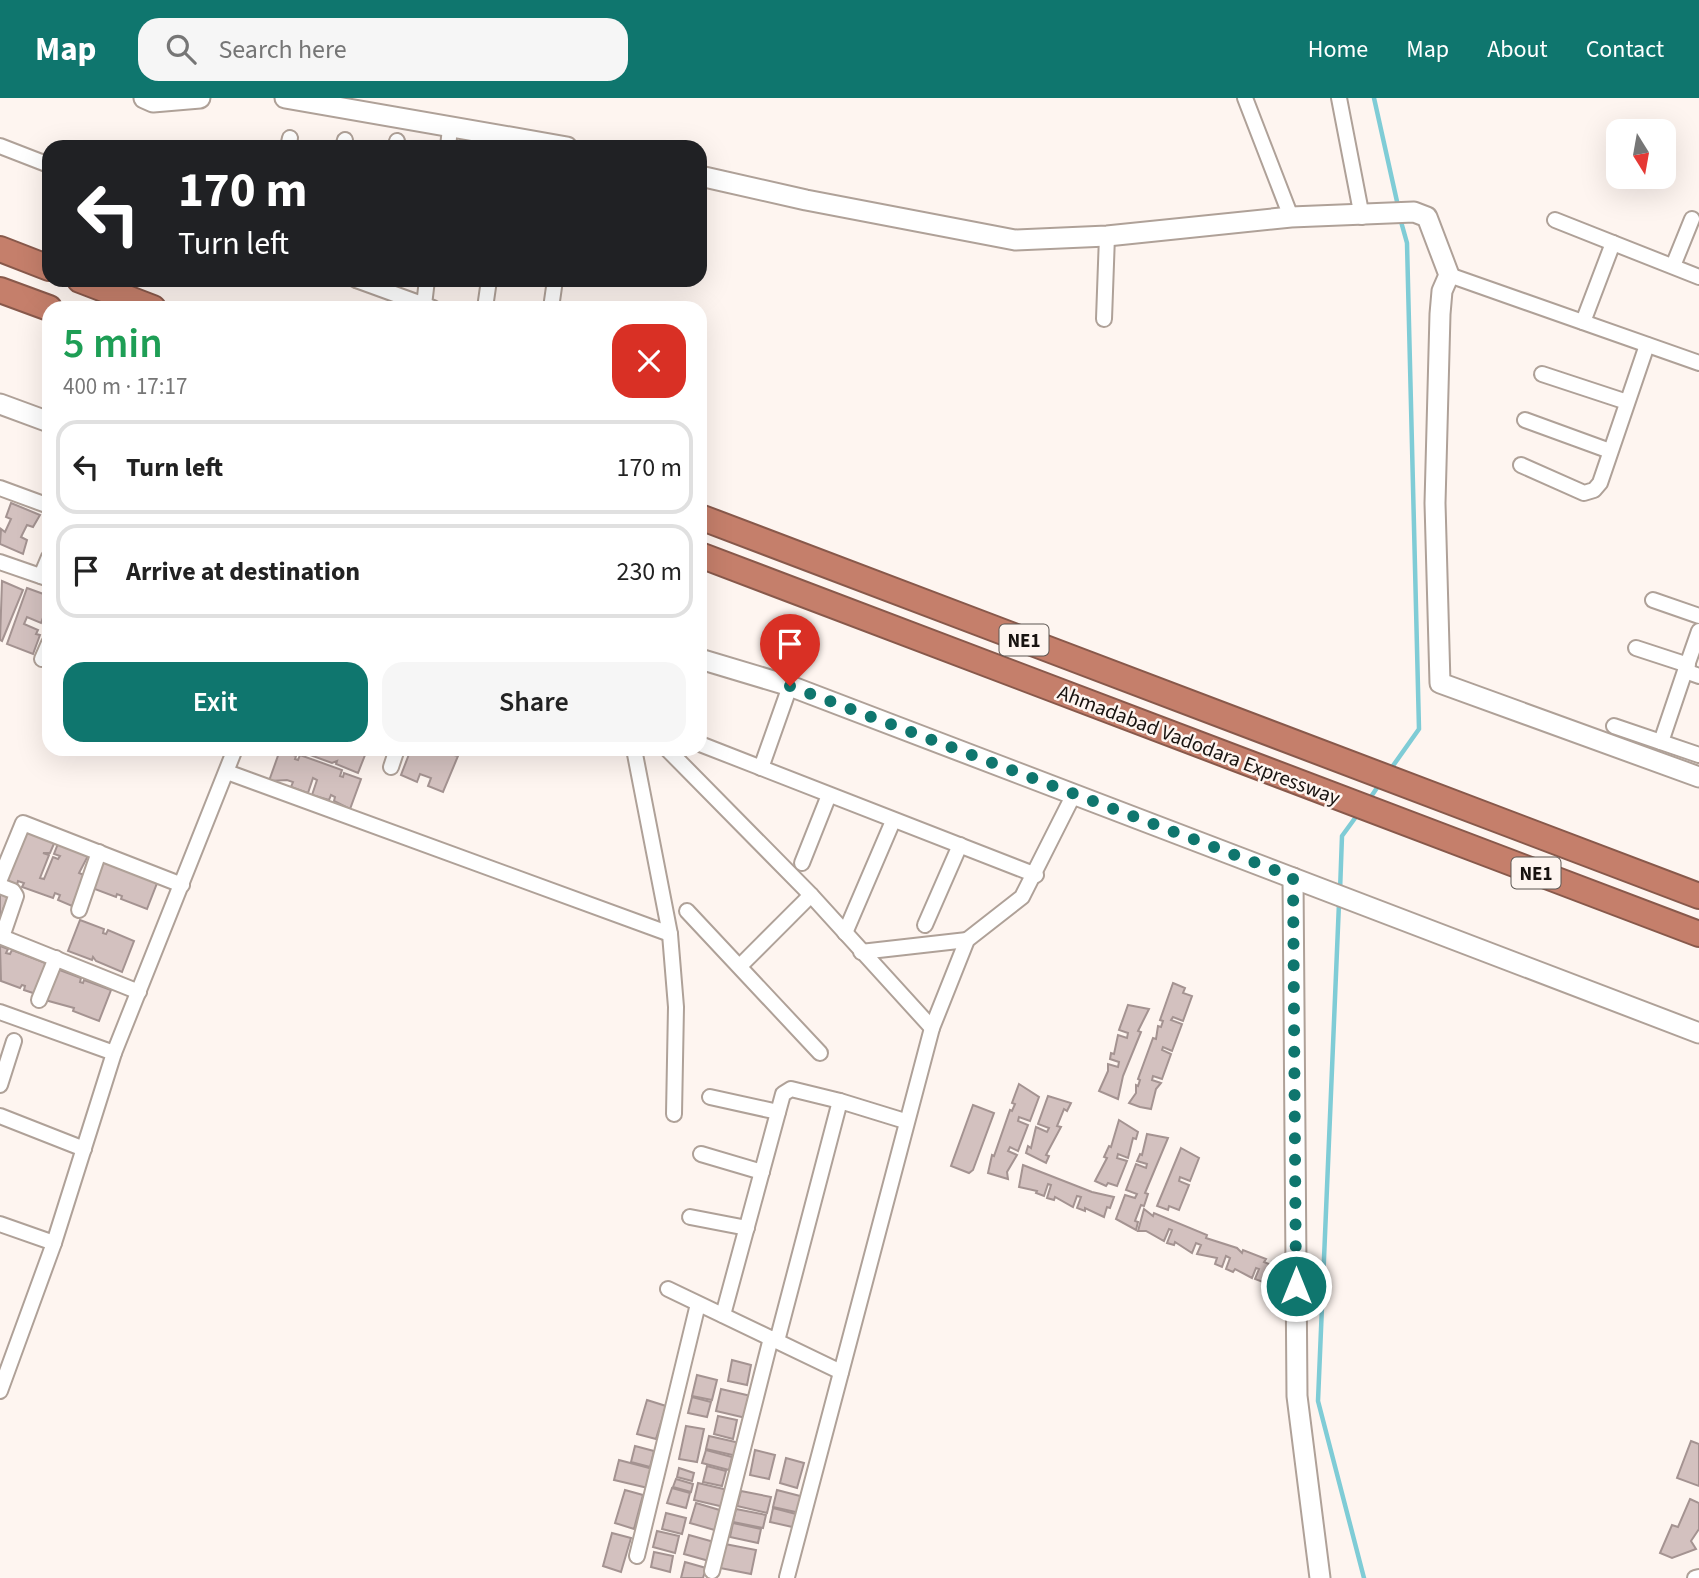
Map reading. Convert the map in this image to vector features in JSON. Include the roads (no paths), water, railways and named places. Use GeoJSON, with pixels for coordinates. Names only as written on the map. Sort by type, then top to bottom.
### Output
{"type":"FeatureCollection","features":[{"type":"Feature","properties":{"kind":"highway"},"geometry":{"type":"LineString","coordinates":[[0,249],[42,265]]}},
{"type":"Feature","properties":{"kind":"highway"},"geometry":{"type":"LineString","coordinates":[[98,287],[135,301]]}},
{"type":"Feature","properties":{"kind":"highway"},"geometry":{"type":"LineString","coordinates":[[0,290],[42,305]]}},
{"type":"Feature","properties":{"kind":"highway","name":"Ahmadabad Vadodara Expressway"},"geometry":{"type":"LineString","coordinates":[[707,520],[1699,896]]}},
{"type":"Feature","properties":{"kind":"highway","name":"Ahmadabad Vadodara Expressway"},"geometry":{"type":"LineString","coordinates":[[707,558],[1699,934]]}},
{"type":"Feature","properties":{"kind":"street"},"geometry":{"type":"LineString","coordinates":[[144,98],[153,102],[200,98]]}},
{"type":"Feature","properties":{"kind":"street"},"geometry":{"type":"LineString","coordinates":[[285,98],[449,138],[480,140]]}},
{"type":"Feature","properties":{"kind":"street"},"geometry":{"type":"LineString","coordinates":[[1245,98],[1291,217]]}},
{"type":"Feature","properties":{"kind":"street"},"geometry":{"type":"LineString","coordinates":[[1339,98],[1368,217]]}},
{"type":"Feature","properties":{"kind":"street"},"geometry":{"type":"LineString","coordinates":[[0,146],[42,162]]}},
{"type":"Feature","properties":{"kind":"street"},"geometry":{"type":"LineString","coordinates":[[707,178],[806,201],[998,238],[1035,240],[1107,236],[1291,217],[1368,217],[1414,212],[1427,218],[1449,275],[1442,290],[1440,314],[1435,503],[1440,683],[1699,777]]}},
{"type":"Feature","properties":{"kind":"street"},"geometry":{"type":"LineString","coordinates":[[1673,266],[1692,219]]}},
{"type":"Feature","properties":{"kind":"street"},"geometry":{"type":"LineString","coordinates":[[1555,220],[1699,277]]}},
{"type":"Feature","properties":{"kind":"street"},"geometry":{"type":"LineString","coordinates":[[1104,319],[1107,236]]}},
{"type":"Feature","properties":{"kind":"street"},"geometry":{"type":"LineString","coordinates":[[1583,323],[1613,243]]}},
{"type":"Feature","properties":{"kind":"street"},"geometry":{"type":"LineString","coordinates":[[1449,275],[1699,363]]}},
{"type":"Feature","properties":{"kind":"street"},"geometry":{"type":"LineString","coordinates":[[382,287],[416,301]]}},
{"type":"Feature","properties":{"kind":"street"},"geometry":{"type":"LineString","coordinates":[[1521,465],[1584,493],[1594,490],[1600,483],[1647,345]]}},
{"type":"Feature","properties":{"kind":"street"},"geometry":{"type":"LineString","coordinates":[[1542,374],[1627,402]]}},
{"type":"Feature","properties":{"kind":"street"},"geometry":{"type":"LineString","coordinates":[[0,404],[42,419]]}},
{"type":"Feature","properties":{"kind":"street"},"geometry":{"type":"LineString","coordinates":[[1524,420],[1610,451]]}},
{"type":"Feature","properties":{"kind":"street"},"geometry":{"type":"LineString","coordinates":[[0,488],[42,503]]}},
{"type":"Feature","properties":{"kind":"street"},"geometry":{"type":"LineString","coordinates":[[0,562],[42,577]]}},
{"type":"Feature","properties":{"kind":"street"},"geometry":{"type":"LineString","coordinates":[[1653,600],[1699,616]]}},
{"type":"Feature","properties":{"kind":"street"},"geometry":{"type":"LineString","coordinates":[[1661,742],[1691,671],[1699,631]]}},
{"type":"Feature","properties":{"kind":"street"},"geometry":{"type":"LineString","coordinates":[[1636,648],[1691,671]]}},
{"type":"Feature","properties":{"kind":"street"},"geometry":{"type":"LineString","coordinates":[[707,661],[790,686],[1699,1033]]}},
{"type":"Feature","properties":{"kind":"street"},"geometry":{"type":"LineString","coordinates":[[761,768],[790,686]]}},
{"type":"Feature","properties":{"kind":"street"},"geometry":{"type":"LineString","coordinates":[[1614,726],[1699,755]]}},
{"type":"Feature","properties":{"kind":"street"},"geometry":{"type":"LineString","coordinates":[[707,747],[1036,875]]}},
{"type":"Feature","properties":{"kind":"street"},"geometry":{"type":"LineString","coordinates":[[0,1391],[54,1243],[114,1053],[233,756]]}},
{"type":"Feature","properties":{"kind":"street"},"geometry":{"type":"LineString","coordinates":[[391,767],[395,756]]}},
{"type":"Feature","properties":{"kind":"street"},"geometry":{"type":"LineString","coordinates":[[635,756],[670,934],[676,1007],[674,1114]]}},
{"type":"Feature","properties":{"kind":"street"},"geometry":{"type":"LineString","coordinates":[[674,756],[811,895],[932,1028]]}},
{"type":"Feature","properties":{"kind":"street"},"geometry":{"type":"LineString","coordinates":[[227,772],[670,934]]}},
{"type":"Feature","properties":{"kind":"street"},"geometry":{"type":"LineString","coordinates":[[787,1577],[905,1121],[932,1028],[967,940],[1022,897],[1036,875],[1074,794]]}},
{"type":"Feature","properties":{"kind":"street"},"geometry":{"type":"LineString","coordinates":[[802,863],[829,795]]}},
{"type":"Feature","properties":{"kind":"street"},"geometry":{"type":"LineString","coordinates":[[845,933],[893,821]]}},
{"type":"Feature","properties":{"kind":"street"},"geometry":{"type":"LineString","coordinates":[[0,879],[23,823],[182,885]]}},
{"type":"Feature","properties":{"kind":"street"},"geometry":{"type":"LineString","coordinates":[[925,925],[960,845]]}},
{"type":"Feature","properties":{"kind":"street"},"geometry":{"type":"LineString","coordinates":[[79,911],[99,852]]}},
{"type":"Feature","properties":{"kind":"street"},"geometry":{"type":"LineString","coordinates":[[1293,877],[1297,1396],[1320,1578]]}},
{"type":"Feature","properties":{"kind":"street"},"geometry":{"type":"LineString","coordinates":[[0,886],[13,891],[16,896],[1,937],[139,992]]}},
{"type":"Feature","properties":{"kind":"street"},"geometry":{"type":"LineString","coordinates":[[740,966],[811,895]]}},
{"type":"Feature","properties":{"kind":"street"},"geometry":{"type":"LineString","coordinates":[[687,911],[820,1053]]}},
{"type":"Feature","properties":{"kind":"street"},"geometry":{"type":"LineString","coordinates":[[861,952],[967,940]]}},
{"type":"Feature","properties":{"kind":"street"},"geometry":{"type":"LineString","coordinates":[[39,1000],[56,958]]}},
{"type":"Feature","properties":{"kind":"street"},"geometry":{"type":"LineString","coordinates":[[0,1012],[114,1053]]}},
{"type":"Feature","properties":{"kind":"street"},"geometry":{"type":"LineString","coordinates":[[0,1085],[14,1041]]}},
{"type":"Feature","properties":{"kind":"street"},"geometry":{"type":"LineString","coordinates":[[723,1315],[786,1090],[840,1101],[905,1121]]}},
{"type":"Feature","properties":{"kind":"street"},"geometry":{"type":"LineString","coordinates":[[709,1097],[778,1112]]}},
{"type":"Feature","properties":{"kind":"street"},"geometry":{"type":"LineString","coordinates":[[712,1572],[840,1101]]}},
{"type":"Feature","properties":{"kind":"street"},"geometry":{"type":"LineString","coordinates":[[0,1116],[84,1149]]}},
{"type":"Feature","properties":{"kind":"street"},"geometry":{"type":"LineString","coordinates":[[701,1154],[762,1172]]}},
{"type":"Feature","properties":{"kind":"street"},"geometry":{"type":"LineString","coordinates":[[690,1217],[747,1228]]}},
{"type":"Feature","properties":{"kind":"street"},"geometry":{"type":"LineString","coordinates":[[0,1224],[54,1243]]}},
{"type":"Feature","properties":{"kind":"street"},"geometry":{"type":"LineString","coordinates":[[668,1289],[841,1372]]}},
{"type":"Feature","properties":{"kind":"street"},"geometry":{"type":"LineString","coordinates":[[637,1556],[698,1304]]}},
{"type":"Feature","properties":{"kind":"waterway"},"geometry":{"type":"LineString","coordinates":[[1374,98],[1398,206]]}},
{"type":"Feature","properties":{"kind":"waterway"},"geometry":{"type":"LineString","coordinates":[[1390,770],[1419,729],[1407,243],[1400,218]]}},
{"type":"Feature","properties":{"kind":"waterway"},"geometry":{"type":"LineString","coordinates":[[1368,801],[1381,782]]}},
{"type":"Feature","properties":{"kind":"waterway"},"geometry":{"type":"LineString","coordinates":[[1340,891],[1342,836],[1358,814]]}},
{"type":"Feature","properties":{"kind":"waterway"},"geometry":{"type":"LineString","coordinates":[[1339,903],[1318,1401],[1364,1578]]}}]}
